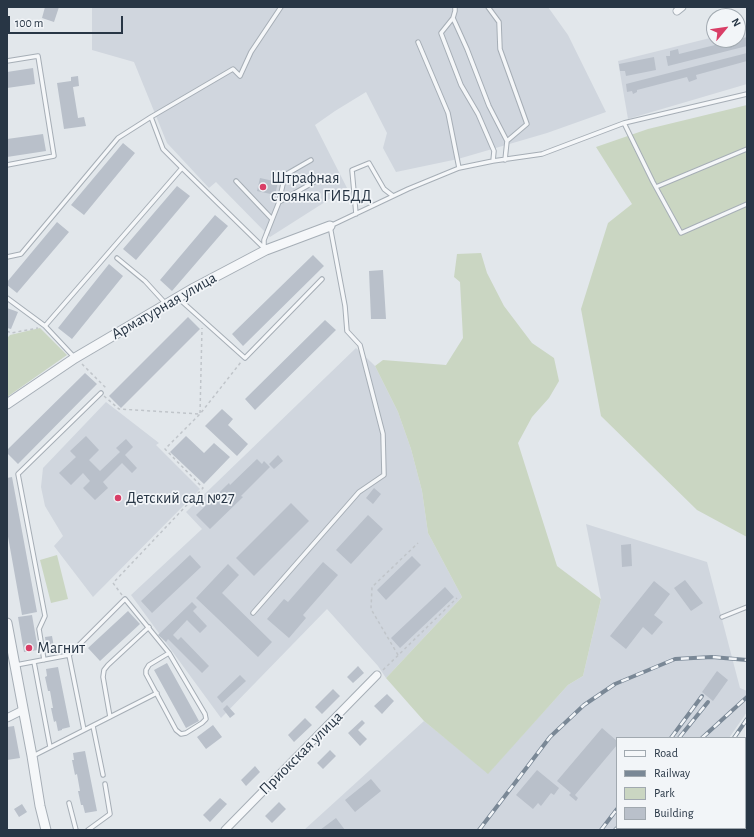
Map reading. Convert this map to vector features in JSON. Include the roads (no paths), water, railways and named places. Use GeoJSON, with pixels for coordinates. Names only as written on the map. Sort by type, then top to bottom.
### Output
{"type":"FeatureCollection","features":[{"type":"Feature","properties":{"kind":"street","name":"Арматурная улица"},"geometry":{"type":"LineString","coordinates":[[7,404],[75,358],[177,297],[266,250],[330,226]]}},
{"type":"Feature","properties":{"kind":"street"},"geometry":{"type":"LineString","coordinates":[[7,622],[40,806],[46,830]]}},
{"type":"Feature","properties":{"kind":"street","name":"Приокская улица"},"geometry":{"type":"LineString","coordinates":[[225,830],[377,676]]}},
{"type":"Feature","properties":{"kind":"street"},"geometry":{"type":"LineString","coordinates":[[7,718],[24,710]]}},
{"type":"Feature","properties":{"kind":"lane"},"geometry":{"type":"LineString","coordinates":[[7,257],[21,254],[118,138],[233,69],[240,76],[251,52],[281,7]]}},
{"type":"Feature","properties":{"kind":"lane"},"geometry":{"type":"LineString","coordinates":[[454,7],[455,11],[453,18],[441,33],[461,85],[478,114],[494,151],[493,161]]}},
{"type":"Feature","properties":{"kind":"lane"},"geometry":{"type":"LineString","coordinates":[[488,7],[499,22],[500,49],[527,124],[507,141]]}},
{"type":"Feature","properties":{"kind":"lane"},"geometry":{"type":"LineString","coordinates":[[453,18],[467,49],[489,106],[507,141],[505,160]]}},
{"type":"Feature","properties":{"kind":"lane"},"geometry":{"type":"LineString","coordinates":[[418,42],[448,113],[459,168]]}},
{"type":"Feature","properties":{"kind":"lane"},"geometry":{"type":"LineString","coordinates":[[7,61],[38,56],[54,156],[7,165]]}},
{"type":"Feature","properties":{"kind":"lane"},"geometry":{"type":"LineString","coordinates":[[253,613],[359,492],[384,475],[382,434],[360,345],[347,331],[345,306],[330,226],[392,196],[459,168],[493,161],[542,154],[624,123],[747,94]]}},
{"type":"Feature","properties":{"kind":"lane"},"geometry":{"type":"LineString","coordinates":[[151,117],[163,149],[266,250]]}},
{"type":"Feature","properties":{"kind":"lane"},"geometry":{"type":"LineString","coordinates":[[624,123],[656,187],[681,232],[747,204]]}},
{"type":"Feature","properties":{"kind":"lane"},"geometry":{"type":"LineString","coordinates":[[656,187],[747,149]]}},
{"type":"Feature","properties":{"kind":"lane"},"geometry":{"type":"LineString","coordinates":[[266,250],[263,243],[279,202],[285,175],[311,160]]}},
{"type":"Feature","properties":{"kind":"lane"},"geometry":{"type":"LineString","coordinates":[[356,214],[352,170],[369,163],[384,190],[392,196]]}},
{"type":"Feature","properties":{"kind":"lane"},"geometry":{"type":"LineString","coordinates":[[45,326],[182,168]]}},
{"type":"Feature","properties":{"kind":"lane"},"geometry":{"type":"LineString","coordinates":[[279,202],[321,178]]}},
{"type":"Feature","properties":{"kind":"lane"},"geometry":{"type":"LineString","coordinates":[[236,181],[272,219]]}},
{"type":"Feature","properties":{"kind":"lane"},"geometry":{"type":"LineString","coordinates":[[117,258],[145,281],[166,304]]}},
{"type":"Feature","properties":{"kind":"lane"},"geometry":{"type":"LineString","coordinates":[[177,297],[245,358],[322,279]]}},
{"type":"Feature","properties":{"kind":"lane"},"geometry":{"type":"LineString","coordinates":[[7,298],[45,326],[75,358]]}},
{"type":"Feature","properties":{"kind":"lane"},"geometry":{"type":"LineString","coordinates":[[44,660],[39,629],[45,616],[18,474],[101,393]]}},
{"type":"Feature","properties":{"kind":"lane"},"geometry":{"type":"LineString","coordinates":[[15,666],[69,655],[125,599],[169,653],[205,714],[206,719],[202,723],[186,733],[180,734],[176,730],[146,674],[148,665],[169,653]]}},
{"type":"Feature","properties":{"kind":"lane"},"geometry":{"type":"LineString","coordinates":[[722,617],[747,607]]}},
{"type":"Feature","properties":{"kind":"lane"},"geometry":{"type":"LineString","coordinates":[[110,717],[103,677],[104,670],[149,628]]}},
{"type":"Feature","properties":{"kind":"lane"},"geometry":{"type":"LineString","coordinates":[[69,655],[84,730]]}},
{"type":"Feature","properties":{"kind":"lane"},"geometry":{"type":"LineString","coordinates":[[34,662],[50,747]]}},
{"type":"Feature","properties":{"kind":"lane"},"geometry":{"type":"LineString","coordinates":[[32,756],[157,693]]}},
{"type":"Feature","properties":{"kind":"lane"},"geometry":{"type":"LineString","coordinates":[[92,726],[103,775]]}},
{"type":"Feature","properties":{"kind":"lane"},"geometry":{"type":"LineString","coordinates":[[88,830],[110,814],[105,784]]}},
{"type":"Feature","properties":{"kind":"lane"},"geometry":{"type":"LineString","coordinates":[[69,803],[76,830]]}},
{"type":"Feature","properties":{"kind":"railway"},"geometry":{"type":"LineString","coordinates":[[479,830],[550,737],[584,705],[615,684],[675,659],[712,657],[747,660]]}},
{"type":"Feature","properties":{"kind":"railway"},"geometry":{"type":"LineString","coordinates":[[672,737],[702,696]]}},
{"type":"Feature","properties":{"kind":"railway"},"geometry":{"type":"LineString","coordinates":[[703,737],[747,697]]}},
{"type":"Feature","properties":{"kind":"railway"},"geometry":{"type":"LineString","coordinates":[[680,737],[708,702]]}},
{"type":"Feature","properties":{"kind":"railway"},"geometry":{"type":"LineString","coordinates":[[735,737],[747,719]]}},
{"type":"Feature","properties":{"kind":"railway"},"geometry":{"type":"LineString","coordinates":[[601,830],[616,810]]}},
{"type":"Feature","properties":{"kind":"place","name":"Штрафная стоянка ГИБДД"},"geometry":{"type":"Point","coordinates":[263,187]}},
{"type":"Feature","properties":{"kind":"place","name":"Детский сад №27"},"geometry":{"type":"Point","coordinates":[118,498]}},
{"type":"Feature","properties":{"kind":"place","name":"Магнит"},"geometry":{"type":"Point","coordinates":[29,648]}}]}
